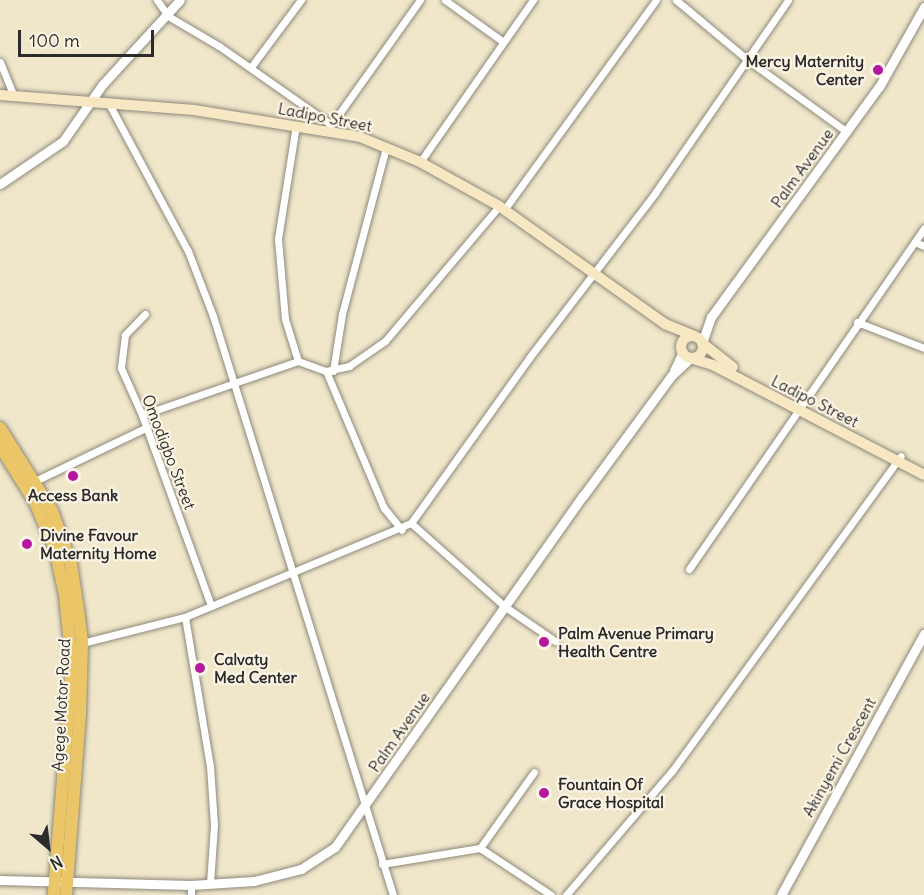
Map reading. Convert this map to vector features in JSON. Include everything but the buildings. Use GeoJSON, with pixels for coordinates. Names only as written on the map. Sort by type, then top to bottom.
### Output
{"type":"FeatureCollection","features":[{"type":"Feature","properties":{"kind":"highway","name":"Agege Motor Road"},"geometry":{"type":"LineString","coordinates":[[0,428],[52,512],[71,564],[82,643],[60,889]]}},
{"type":"Feature","properties":{"kind":"highway","name":"Agege Motor Road"},"geometry":{"type":"LineString","coordinates":[[0,446],[35,502],[47,530],[65,595],[72,664],[60,889]]}},
{"type":"Feature","properties":{"kind":"main road","name":"Ladipo Street"},"geometry":{"type":"LineString","coordinates":[[0,95],[96,100],[296,125],[329,127],[386,147],[420,162],[502,208],[597,273],[665,324],[698,340],[716,358],[798,407]]}},
{"type":"Feature","properties":{"kind":"main road","name":"Ladipo Street"},"geometry":{"type":"LineString","coordinates":[[665,324],[687,355],[713,365],[899,458],[924,468]]}},
{"type":"Feature","properties":{"kind":"main road"},"geometry":{"type":"LineString","coordinates":[[698,340],[702,352],[687,355],[683,342],[698,340]]}},
{"type":"Feature","properties":{"kind":"main road","name":"Ladipo Street"},"geometry":{"type":"LineString","coordinates":[[899,458],[924,475]]}},
{"type":"Feature","properties":{"kind":"street"},"geometry":{"type":"LineString","coordinates":[[157,0],[168,16],[251,67],[329,127],[420,0]]}},
{"type":"Feature","properties":{"kind":"street"},"geometry":{"type":"LineString","coordinates":[[0,183],[63,141],[96,100],[102,85],[168,16],[180,0]]}},
{"type":"Feature","properties":{"kind":"street"},"geometry":{"type":"LineString","coordinates":[[251,67],[301,0]]}},
{"type":"Feature","properties":{"kind":"street"},"geometry":{"type":"LineString","coordinates":[[445,0],[502,41]]}},
{"type":"Feature","properties":{"kind":"street"},"geometry":{"type":"LineString","coordinates":[[420,162],[502,41],[533,0]]}},
{"type":"Feature","properties":{"kind":"street"},"geometry":{"type":"LineString","coordinates":[[142,415],[298,361],[329,371],[349,366],[385,341],[502,208],[656,0]]}},
{"type":"Feature","properties":{"kind":"street"},"geometry":{"type":"LineString","coordinates":[[676,0],[749,61],[847,132]]}},
{"type":"Feature","properties":{"kind":"street"},"geometry":{"type":"LineString","coordinates":[[82,643],[184,617],[402,530],[411,523],[529,358],[597,273],[749,61],[788,0]]}},
{"type":"Feature","properties":{"kind":"street","name":"Palm Avenue"},"geometry":{"type":"LineString","coordinates":[[698,340],[711,317],[879,87],[924,7]]}},
{"type":"Feature","properties":{"kind":"street"},"geometry":{"type":"LineString","coordinates":[[0,62],[14,96]]}},
{"type":"Feature","properties":{"kind":"street"},"geometry":{"type":"LineString","coordinates":[[108,102],[188,251],[233,385],[363,809],[393,895]]}},
{"type":"Feature","properties":{"kind":"street"},"geometry":{"type":"LineString","coordinates":[[296,125],[278,239],[285,319],[298,361]]}},
{"type":"Feature","properties":{"kind":"street"},"geometry":{"type":"LineString","coordinates":[[386,147],[329,371],[384,508],[402,530]]}},
{"type":"Feature","properties":{"kind":"street"},"geometry":{"type":"LineString","coordinates":[[689,569],[798,407],[924,228]]}},
{"type":"Feature","properties":{"kind":"street"},"geometry":{"type":"LineString","coordinates":[[915,242],[924,246]]}},
{"type":"Feature","properties":{"kind":"street","name":"Omodigbo Street"},"geometry":{"type":"LineString","coordinates":[[145,314],[125,335],[121,345],[121,368],[147,427],[211,606]]}},
{"type":"Feature","properties":{"kind":"street"},"geometry":{"type":"LineString","coordinates":[[857,322],[924,348]]}},
{"type":"Feature","properties":{"kind":"street","name":"Palm Avenue"},"geometry":{"type":"LineString","coordinates":[[0,879],[60,889],[254,881],[301,869],[335,846],[504,606],[687,355]]}},
{"type":"Feature","properties":{"kind":"street"},"geometry":{"type":"LineString","coordinates":[[35,482],[147,427]]}},
{"type":"Feature","properties":{"kind":"street"},"geometry":{"type":"LineString","coordinates":[[566,895],[672,771],[899,458]]}},
{"type":"Feature","properties":{"kind":"street"},"geometry":{"type":"LineString","coordinates":[[411,523],[504,606],[555,641]]}},
{"type":"Feature","properties":{"kind":"street"},"geometry":{"type":"LineString","coordinates":[[184,617],[210,766],[214,825],[210,883]]}},
{"type":"Feature","properties":{"kind":"street","name":"Akinyemi Crescent"},"geometry":{"type":"LineString","coordinates":[[782,895],[924,634]]}},
{"type":"Feature","properties":{"kind":"street"},"geometry":{"type":"LineString","coordinates":[[480,848],[534,772]]}},
{"type":"Feature","properties":{"kind":"street"},"geometry":{"type":"LineString","coordinates":[[382,864],[480,848],[551,895]]}},
{"type":"Feature","properties":{"kind":"street"},"geometry":{"type":"LineString","coordinates":[[191,885],[191,895]]}},
{"type":"Feature","properties":{"kind":"place","name":"Mercy Maternity Center"},"geometry":{"type":"Point","coordinates":[878,70]}},
{"type":"Feature","properties":{"kind":"place","name":"Access Bank"},"geometry":{"type":"Point","coordinates":[73,476]}},
{"type":"Feature","properties":{"kind":"place","name":"Divine Favour Maternity Home"},"geometry":{"type":"Point","coordinates":[27,544]}},
{"type":"Feature","properties":{"kind":"place","name":"Palm Avenue Primary Health Centre"},"geometry":{"type":"Point","coordinates":[544,642]}},
{"type":"Feature","properties":{"kind":"place","name":"Calvaty Med Center"},"geometry":{"type":"Point","coordinates":[200,668]}},
{"type":"Feature","properties":{"kind":"place","name":"Fountain Of Grace Hospital"},"geometry":{"type":"Point","coordinates":[544,793]}}]}
